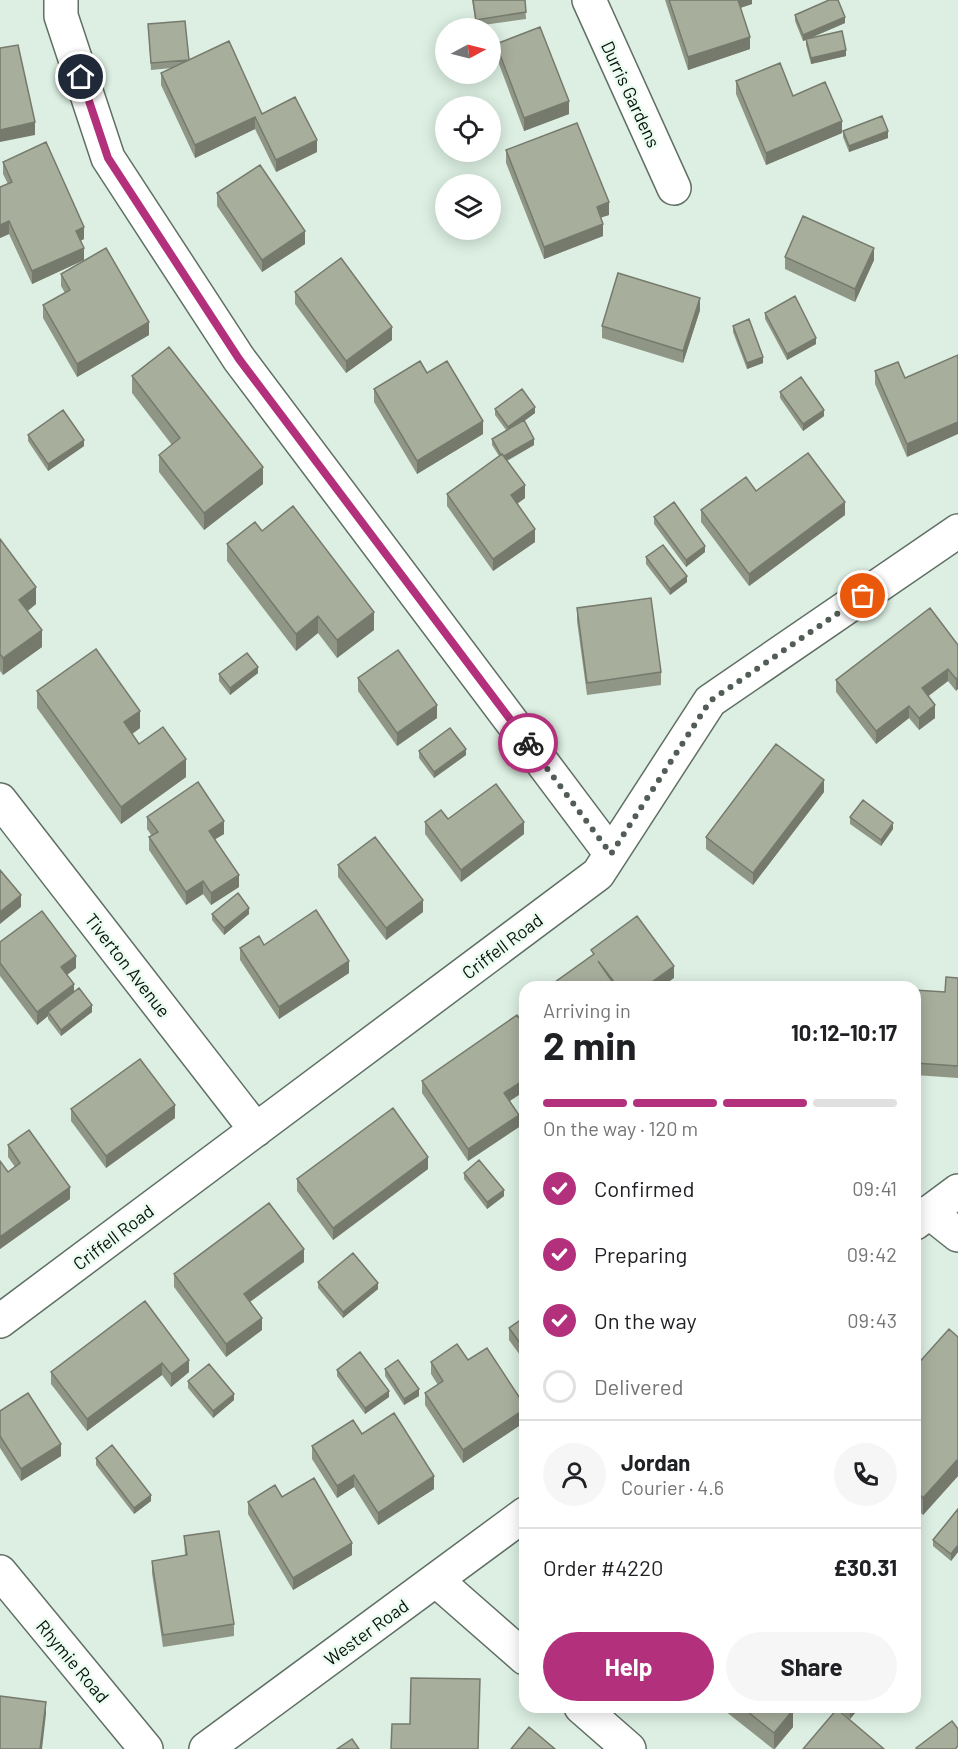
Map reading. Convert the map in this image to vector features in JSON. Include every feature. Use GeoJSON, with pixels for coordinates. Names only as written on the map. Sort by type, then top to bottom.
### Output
{"type":"FeatureCollection","features":[{"type":"Feature","properties":{"kind":"street"},"geometry":{"type":"LineString","coordinates":[[61,0],[61,16],[108,158],[239,359],[611,854]]}},
{"type":"Feature","properties":{"kind":"street","name":"Durris Gardens"},"geometry":{"type":"LineString","coordinates":[[589,0],[674,188]]}},
{"type":"Feature","properties":{"kind":"street","name":"Criffell Road"},"geometry":{"type":"LineString","coordinates":[[0,1321],[598,874],[710,701],[958,531]]}},
{"type":"Feature","properties":{"kind":"street","name":"Tiverton Avenue"},"geometry":{"type":"LineString","coordinates":[[0,800],[256,1130]]}},
{"type":"Feature","properties":{"kind":"street"},"geometry":{"type":"LineString","coordinates":[[958,1191],[922,1218],[958,1235]]}},
{"type":"Feature","properties":{"kind":"street","name":"Wester Road"},"geometry":{"type":"LineString","coordinates":[[206,1749],[519,1519]]}},
{"type":"Feature","properties":{"kind":"street","name":"Rhymie Road"},"geometry":{"type":"LineString","coordinates":[[0,1572],[146,1749]]}},
{"type":"Feature","properties":{"kind":"street"},"geometry":{"type":"LineString","coordinates":[[436,1581],[519,1653]]}},
{"type":"Feature","properties":{"kind":"street"},"geometry":{"type":"LineString","coordinates":[[588,1713],[629,1749]]}},
{"type":"Feature","properties":{"kind":"building"},"geometry":{"type":"Polygon","coordinates":[[[473,0],[525,0],[526,12],[476,18],[473,0]]]}},
{"type":"Feature","properties":{"kind":"building"},"geometry":{"type":"Polygon","coordinates":[[[669,0],[738,0],[750,37],[688,57],[669,0]]]}},
{"type":"Feature","properties":{"kind":"building"},"geometry":{"type":"Polygon","coordinates":[[[829,0],[838,0],[845,17],[803,35],[795,15],[829,0]]]}},
{"type":"Feature","properties":{"kind":"building"},"geometry":{"type":"Polygon","coordinates":[[[185,21],[189,60],[151,63],[148,24],[185,21]]]}},
{"type":"Feature","properties":{"kind":"building"},"geometry":{"type":"Polygon","coordinates":[[[540,27],[569,101],[524,118],[501,57],[501,42],[540,27]]]}},
{"type":"Feature","properties":{"kind":"building"},"geometry":{"type":"Polygon","coordinates":[[[842,31],[846,50],[811,58],[806,39],[842,31]]]}},
{"type":"Feature","properties":{"kind":"building"},"geometry":{"type":"Polygon","coordinates":[[[229,41],[262,114],[295,97],[317,140],[276,160],[255,117],[195,145],[161,73],[229,41]]]}},
{"type":"Feature","properties":{"kind":"building"},"geometry":{"type":"Polygon","coordinates":[[[18,45],[35,122],[0,130],[0,48],[18,45]]]}},
{"type":"Feature","properties":{"kind":"building"},"geometry":{"type":"Polygon","coordinates":[[[780,63],[793,96],[825,82],[842,121],[766,153],[736,81],[780,63]]]}},
{"type":"Feature","properties":{"kind":"building"},"geometry":{"type":"Polygon","coordinates":[[[882,116],[888,131],[849,146],[843,131],[882,116]]]}},
{"type":"Feature","properties":{"kind":"building"},"geometry":{"type":"Polygon","coordinates":[[[577,123],[609,202],[597,207],[603,224],[544,247],[506,150],[577,123]]]}},
{"type":"Feature","properties":{"kind":"building"},"geometry":{"type":"Polygon","coordinates":[[[46,142],[84,227],[76,231],[84,248],[32,271],[9,221],[0,225],[0,187],[12,182],[3,162],[46,142]]]}},
{"type":"Feature","properties":{"kind":"building"},"geometry":{"type":"Polygon","coordinates":[[[260,165],[305,231],[262,260],[217,193],[260,165]]]}},
{"type":"Feature","properties":{"kind":"building"},"geometry":{"type":"Polygon","coordinates":[[[803,216],[874,248],[855,289],[785,257],[803,216]]]}},
{"type":"Feature","properties":{"kind":"building"},"geometry":{"type":"Polygon","coordinates":[[[106,248],[149,322],[77,364],[43,305],[70,290],[61,274],[106,248]]]}},
{"type":"Feature","properties":{"kind":"building"},"geometry":{"type":"Polygon","coordinates":[[[341,258],[392,327],[346,361],[295,292],[341,258]]]}},
{"type":"Feature","properties":{"kind":"building"},"geometry":{"type":"Polygon","coordinates":[[[618,273],[700,298],[683,351],[602,326],[618,273]]]}},
{"type":"Feature","properties":{"kind":"building"},"geometry":{"type":"Polygon","coordinates":[[[795,296],[816,338],[787,354],[765,313],[795,296]]]}},
{"type":"Feature","properties":{"kind":"building"},"geometry":{"type":"Polygon","coordinates":[[[749,319],[763,357],[747,363],[733,326],[749,319]]]}},
{"type":"Feature","properties":{"kind":"building"},"geometry":{"type":"Polygon","coordinates":[[[169,347],[263,467],[204,513],[159,455],[180,438],[132,376],[169,347]]]}},
{"type":"Feature","properties":{"kind":"building"},"geometry":{"type":"Polygon","coordinates":[[[958,355],[958,422],[907,444],[875,371],[898,362],[905,378],[958,355]]]}},
{"type":"Feature","properties":{"kind":"building"},"geometry":{"type":"Polygon","coordinates":[[[420,361],[427,373],[447,361],[483,421],[417,461],[374,389],[420,361]]]}},
{"type":"Feature","properties":{"kind":"building"},"geometry":{"type":"Polygon","coordinates":[[[801,377],[824,410],[803,424],[780,392],[801,377]]]}},
{"type":"Feature","properties":{"kind":"building"},"geometry":{"type":"Polygon","coordinates":[[[522,389],[535,407],[508,427],[495,409],[522,389]]]}},
{"type":"Feature","properties":{"kind":"building"},"geometry":{"type":"Polygon","coordinates":[[[63,410],[84,440],[48,464],[28,435],[63,410]]]}},
{"type":"Feature","properties":{"kind":"building"},"geometry":{"type":"Polygon","coordinates":[[[524,420],[534,439],[504,456],[501,455],[492,439],[524,420]]]}},
{"type":"Feature","properties":{"kind":"building"},"geometry":{"type":"Polygon","coordinates":[[[808,453],[845,502],[749,574],[701,510],[746,477],[756,491],[808,453]]]}},
{"type":"Feature","properties":{"kind":"building"},"geometry":{"type":"Polygon","coordinates":[[[502,454],[525,485],[511,495],[535,529],[493,559],[447,494],[502,454]]]}},
{"type":"Feature","properties":{"kind":"building"},"geometry":{"type":"Polygon","coordinates":[[[674,502],[705,546],[686,560],[654,517],[674,502]]]}},
{"type":"Feature","properties":{"kind":"building"},"geometry":{"type":"Polygon","coordinates":[[[293,506],[374,612],[337,640],[318,616],[296,634],[227,544],[255,522],[262,531],[293,506]]]}},
{"type":"Feature","properties":{"kind":"building"},"geometry":{"type":"Polygon","coordinates":[[[0,539],[36,587],[19,600],[42,630],[3,658],[0,654],[0,539]]]}},
{"type":"Feature","properties":{"kind":"building"},"geometry":{"type":"Polygon","coordinates":[[[663,545],[687,576],[670,589],[646,557],[663,545]]]}},
{"type":"Feature","properties":{"kind":"building"},"geometry":{"type":"Polygon","coordinates":[[[651,598],[661,672],[587,683],[577,608],[651,598]]]}},
{"type":"Feature","properties":{"kind":"building"},"geometry":{"type":"Polygon","coordinates":[[[930,608],[958,645],[958,677],[956,679],[948,669],[922,688],[935,705],[919,718],[909,706],[876,731],[836,680],[930,608]]]}},
{"type":"Feature","properties":{"kind":"building"},"geometry":{"type":"Polygon","coordinates":[[[96,649],[140,711],[124,722],[139,744],[163,727],[186,759],[121,807],[37,691],[96,649]]]}},
{"type":"Feature","properties":{"kind":"building"},"geometry":{"type":"Polygon","coordinates":[[[398,650],[437,705],[397,733],[358,678],[398,650]]]}},
{"type":"Feature","properties":{"kind":"building"},"geometry":{"type":"Polygon","coordinates":[[[247,653],[258,667],[230,688],[219,674],[247,653]]]}},
{"type":"Feature","properties":{"kind":"building"},"geometry":{"type":"Polygon","coordinates":[[[450,728],[466,749],[434,772],[419,751],[450,728]]]}},
{"type":"Feature","properties":{"kind":"building"},"geometry":{"type":"Polygon","coordinates":[[[776,744],[824,780],[753,873],[706,837],[776,744]]]}},
{"type":"Feature","properties":{"kind":"building"},"geometry":{"type":"Polygon","coordinates":[[[198,782],[224,821],[209,831],[239,875],[211,893],[203,881],[186,892],[149,837],[158,832],[147,817],[198,782]]]}},
{"type":"Feature","properties":{"kind":"building"},"geometry":{"type":"Polygon","coordinates":[[[496,784],[524,822],[461,870],[425,822],[441,810],[448,819],[496,784]]]}},
{"type":"Feature","properties":{"kind":"building"},"geometry":{"type":"Polygon","coordinates":[[[863,800],[893,823],[881,840],[850,817],[863,800]]]}},
{"type":"Feature","properties":{"kind":"building"},"geometry":{"type":"Polygon","coordinates":[[[375,837],[423,900],[386,928],[338,865],[375,837]]]}},
{"type":"Feature","properties":{"kind":"building"},"geometry":{"type":"Polygon","coordinates":[[[0,870],[21,895],[0,912],[0,870]]]}},
{"type":"Feature","properties":{"kind":"building"},"geometry":{"type":"Polygon","coordinates":[[[238,893],[249,908],[224,928],[212,914],[238,893]]]}},
{"type":"Feature","properties":{"kind":"building"},"geometry":{"type":"Polygon","coordinates":[[[316,910],[349,961],[279,1007],[240,948],[259,936],[264,945],[316,910]]]}},
{"type":"Feature","properties":{"kind":"building"},"geometry":{"type":"Polygon","coordinates":[[[42,911],[76,956],[61,967],[74,984],[37,1012],[0,963],[0,942],[42,911]]]}},
{"type":"Feature","properties":{"kind":"building"},"geometry":{"type":"Polygon","coordinates":[[[637,916],[674,966],[653,981],[613,981],[598,961],[612,981],[556,981],[594,954],[591,950],[637,916]]]}},
{"type":"Feature","properties":{"kind":"building"},"geometry":{"type":"Polygon","coordinates":[[[946,977],[958,978],[958,1066],[921,1063],[921,990],[945,992],[946,977]]]}},
{"type":"Feature","properties":{"kind":"building"},"geometry":{"type":"Polygon","coordinates":[[[79,988],[92,1005],[61,1030],[48,1012],[79,988]]]}},
{"type":"Feature","properties":{"kind":"building"},"geometry":{"type":"Polygon","coordinates":[[[517,1015],[519,1018],[519,1083],[504,1093],[519,1115],[468,1149],[422,1081],[517,1015]]]}},
{"type":"Feature","properties":{"kind":"building"},"geometry":{"type":"Polygon","coordinates":[[[140,1059],[175,1105],[106,1156],[71,1109],[140,1059]]]}},
{"type":"Feature","properties":{"kind":"building"},"geometry":{"type":"Polygon","coordinates":[[[393,1108],[428,1157],[333,1228],[297,1179],[393,1108]]]}},
{"type":"Feature","properties":{"kind":"building"},"geometry":{"type":"Polygon","coordinates":[[[29,1130],[70,1187],[0,1237],[0,1161],[8,1172],[20,1163],[8,1145],[29,1130]]]}},
{"type":"Feature","properties":{"kind":"building"},"geometry":{"type":"Polygon","coordinates":[[[479,1160],[504,1190],[487,1202],[464,1173],[479,1160]]]}},
{"type":"Feature","properties":{"kind":"building"},"geometry":{"type":"Polygon","coordinates":[[[269,1203],[304,1249],[244,1294],[262,1318],[226,1344],[174,1274],[269,1203]]]}},
{"type":"Feature","properties":{"kind":"building"},"geometry":{"type":"Polygon","coordinates":[[[353,1253],[378,1283],[343,1312],[318,1282],[353,1253]]]}},
{"type":"Feature","properties":{"kind":"building"},"geometry":{"type":"Polygon","coordinates":[[[145,1301],[189,1360],[171,1374],[162,1363],[87,1419],[51,1372],[145,1301]]]}},
{"type":"Feature","properties":{"kind":"building"},"geometry":{"type":"Polygon","coordinates":[[[519,1321],[519,1342],[509,1328],[519,1321]]]}},
{"type":"Feature","properties":{"kind":"building"},"geometry":{"type":"Polygon","coordinates":[[[949,1329],[958,1337],[958,1459],[923,1498],[921,1496],[921,1360],[949,1329]]]}},
{"type":"Feature","properties":{"kind":"building"},"geometry":{"type":"Polygon","coordinates":[[[457,1344],[468,1360],[487,1348],[519,1397],[519,1413],[463,1450],[425,1393],[443,1381],[431,1362],[457,1344]]]}},
{"type":"Feature","properties":{"kind":"building"},"geometry":{"type":"Polygon","coordinates":[[[360,1352],[389,1391],[365,1408],[337,1370],[360,1352]]]}},
{"type":"Feature","properties":{"kind":"building"},"geometry":{"type":"Polygon","coordinates":[[[398,1360],[419,1389],[404,1399],[385,1369],[398,1360]]]}},
{"type":"Feature","properties":{"kind":"building"},"geometry":{"type":"Polygon","coordinates":[[[209,1364],[234,1394],[213,1411],[188,1381],[209,1364]]]}},
{"type":"Feature","properties":{"kind":"building"},"geometry":{"type":"Polygon","coordinates":[[[28,1393],[61,1444],[21,1469],[0,1436],[0,1411],[28,1393]]]}},
{"type":"Feature","properties":{"kind":"building"},"geometry":{"type":"Polygon","coordinates":[[[394,1413],[434,1476],[378,1513],[354,1475],[337,1486],[312,1446],[353,1420],[362,1434],[394,1413]]]}},
{"type":"Feature","properties":{"kind":"building"},"geometry":{"type":"Polygon","coordinates":[[[112,1445],[151,1495],[134,1508],[96,1458],[112,1445]]]}},
{"type":"Feature","properties":{"kind":"building"},"geometry":{"type":"Polygon","coordinates":[[[314,1478],[352,1543],[293,1578],[248,1502],[275,1485],[282,1497],[314,1478]]]}},
{"type":"Feature","properties":{"kind":"building"},"geometry":{"type":"Polygon","coordinates":[[[958,1509],[958,1545],[951,1554],[933,1540],[958,1509]]]}},
{"type":"Feature","properties":{"kind":"building"},"geometry":{"type":"Polygon","coordinates":[[[219,1531],[234,1624],[163,1635],[152,1561],[187,1555],[184,1536],[219,1531]]]}},
{"type":"Feature","properties":{"kind":"building"},"geometry":{"type":"Polygon","coordinates":[[[411,1678],[480,1679],[478,1749],[391,1749],[392,1724],[410,1724],[411,1678]]]}},
{"type":"Feature","properties":{"kind":"building"},"geometry":{"type":"Polygon","coordinates":[[[0,1696],[46,1702],[40,1749],[0,1749],[0,1696]]]}},
{"type":"Feature","properties":{"kind":"building"},"geometry":{"type":"Polygon","coordinates":[[[749,1713],[791,1713],[774,1733],[749,1713]]]}},
{"type":"Feature","properties":{"kind":"building"},"geometry":{"type":"Polygon","coordinates":[[[834,1713],[842,1713],[884,1749],[803,1749],[834,1713]]]}},
{"type":"Feature","properties":{"kind":"building"},"geometry":{"type":"Polygon","coordinates":[[[952,1721],[958,1729],[958,1746],[955,1749],[916,1748],[952,1721]]]}},
{"type":"Feature","properties":{"kind":"building"},"geometry":{"type":"Polygon","coordinates":[[[529,1727],[555,1749],[511,1749],[529,1727]]]}},
{"type":"Feature","properties":{"kind":"building"},"geometry":{"type":"Polygon","coordinates":[[[352,1739],[359,1749],[337,1749],[352,1739]]]}},
{"type":"Feature","properties":{"kind":"way so far"},"geometry":{"type":"LineString","coordinates":[[528,743],[611,854],[710,701],[863,596]]}},
{"type":"Feature","properties":{"kind":"route"},"geometry":{"type":"LineString","coordinates":[[81,77],[108,158],[239,359],[528,743]]}}]}
